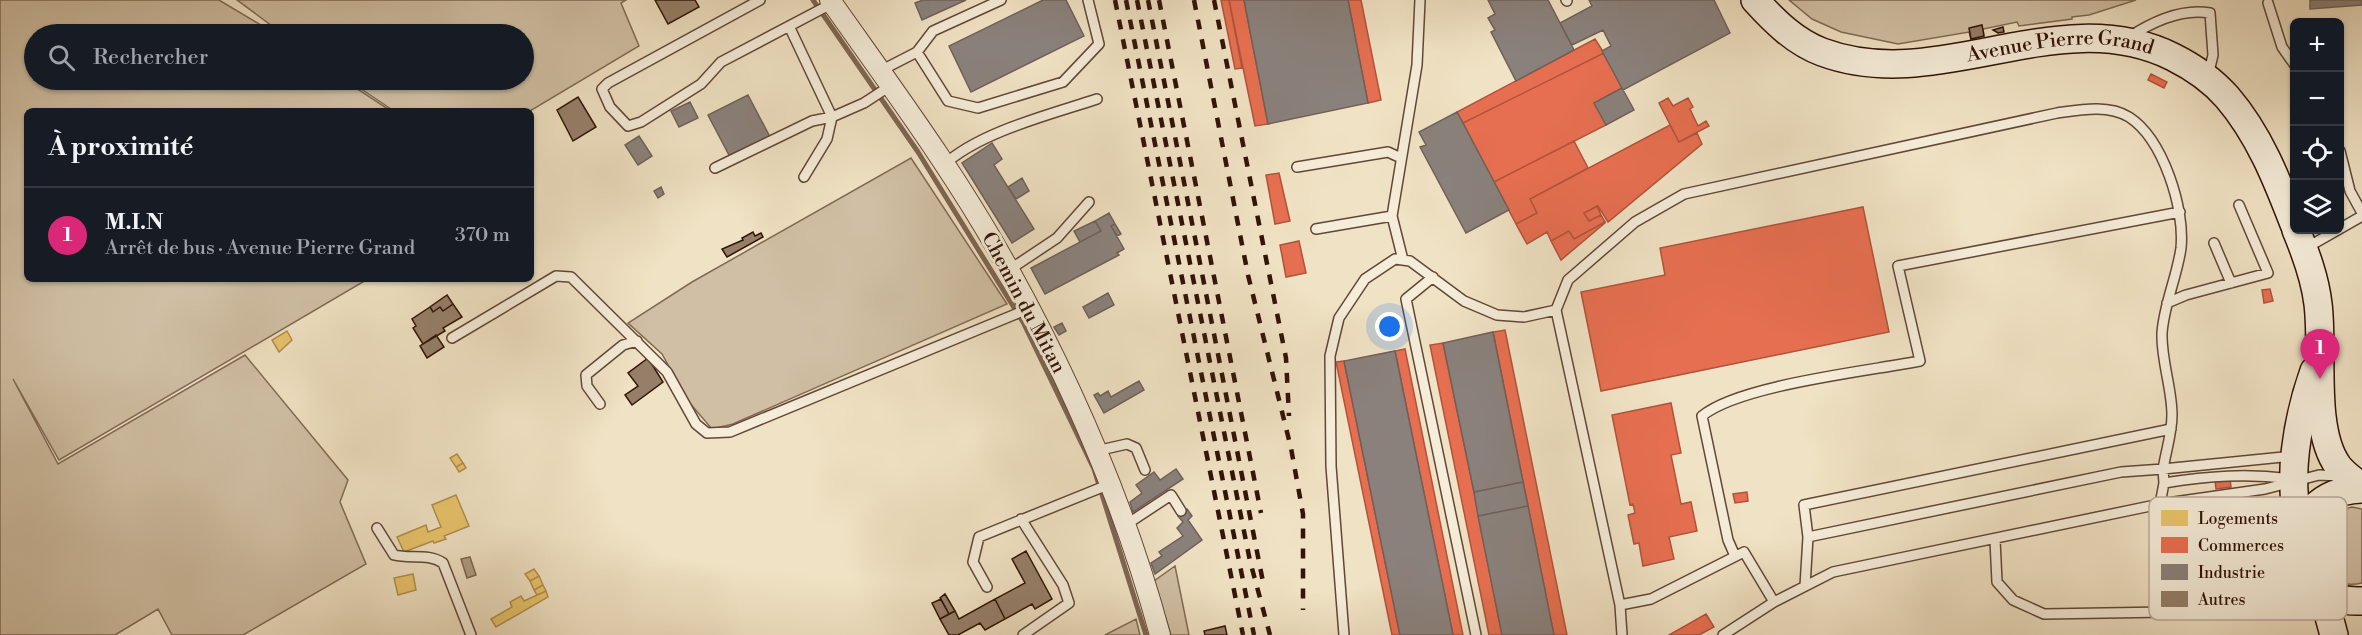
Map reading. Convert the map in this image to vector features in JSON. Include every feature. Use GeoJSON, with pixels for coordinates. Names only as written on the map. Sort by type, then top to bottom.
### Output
{"type":"FeatureCollection","features":[{"type":"Feature","properties":{"kind":"street","name":"Avenue Pierre Grand"},"geometry":{"type":"LineString","coordinates":[[1755,0],[1778,25],[1801,42],[1821,52],[1868,64],[1895,66],[2063,39],[2089,37],[2126,39],[2165,53],[2208,78],[2226,96],[2247,123],[2279,185],[2290,213]]}},
{"type":"Feature","properties":{"kind":"street","name":"Chemin du Mitan"},"geometry":{"type":"LineString","coordinates":[[833,1],[944,165],[1009,270],[1110,484],[1160,635]]}},
{"type":"Feature","properties":{"kind":"street","name":"Avenue Pierre Grand"},"geometry":{"type":"LineString","coordinates":[[2298,234],[2319,306],[2318,359],[2330,450],[2338,466],[2358,484]]}},
{"type":"Feature","properties":{"kind":"street","name":"Avenue Pierre Grand"},"geometry":{"type":"LineString","coordinates":[[2296,497],[2295,468],[2302,412],[2318,359]]}},
{"type":"Feature","properties":{"kind":"street"},"geometry":{"type":"LineString","coordinates":[[2325,497],[2358,484]]}},
{"type":"Feature","properties":{"kind":"street"},"geometry":{"type":"LineString","coordinates":[[2347,599],[2362,601]]}},
{"type":"Feature","properties":{"kind":"street"},"geometry":{"type":"LineString","coordinates":[[2330,620],[2334,635]]}},
{"type":"Feature","properties":{"kind":"lane"},"geometry":{"type":"LineString","coordinates":[[760,0],[608,83],[602,89],[610,107],[628,126],[641,122],[701,84],[721,62],[833,1]]}},
{"type":"Feature","properties":{"kind":"lane"},"geometry":{"type":"LineString","coordinates":[[715,168],[812,121],[832,117],[864,103],[885,78],[917,52],[933,31],[1001,0]]}},
{"type":"Feature","properties":{"kind":"lane"},"geometry":{"type":"LineString","coordinates":[[917,52],[948,101],[978,108],[1063,82],[1099,44],[1088,0]]}},
{"type":"Feature","properties":{"kind":"lane"},"geometry":{"type":"LineString","coordinates":[[1403,260],[1392,216],[1401,158],[1409,126],[1417,65],[1420,0]]}},
{"type":"Feature","properties":{"kind":"lane"},"geometry":{"type":"LineString","coordinates":[[2268,3],[2282,47],[2290,57]]}},
{"type":"Feature","properties":{"kind":"lane"},"geometry":{"type":"LineString","coordinates":[[2126,39],[2139,29],[2193,10],[2210,13],[2213,56],[2208,78]]}},
{"type":"Feature","properties":{"kind":"lane"},"geometry":{"type":"LineString","coordinates":[[789,26],[832,117],[827,140],[804,177]]}},
{"type":"Feature","properties":{"kind":"lane"},"geometry":{"type":"LineString","coordinates":[[944,165],[952,158],[1002,131],[1097,99]]}},
{"type":"Feature","properties":{"kind":"lane"},"geometry":{"type":"LineString","coordinates":[[1622,635],[1620,605],[1556,310],[1568,280],[1635,222],[1684,194],[2057,113],[2093,108],[2127,116],[2147,134],[2161,154],[2180,212],[2181,247],[2162,334],[2172,414],[2163,469],[2164,483],[2161,497]]}},
{"type":"Feature","properties":{"kind":"lane"},"geometry":{"type":"LineString","coordinates":[[1298,167],[1388,152],[1401,158]]}},
{"type":"Feature","properties":{"kind":"lane"},"geometry":{"type":"LineString","coordinates":[[2344,167],[2350,191],[2362,215],[2344,220]]}},
{"type":"Feature","properties":{"kind":"lane"},"geometry":{"type":"LineString","coordinates":[[1009,270],[1058,238],[1089,202]]}},
{"type":"Feature","properties":{"kind":"lane"},"geometry":{"type":"LineString","coordinates":[[2167,303],[2268,273],[2239,205]]}},
{"type":"Feature","properties":{"kind":"lane"},"geometry":{"type":"LineString","coordinates":[[1735,556],[1728,540],[1702,416],[1714,406],[1760,391],[1920,361],[1898,266],[2180,212]]}},
{"type":"Feature","properties":{"kind":"lane"},"geometry":{"type":"LineString","coordinates":[[1316,229],[1392,216]]}},
{"type":"Feature","properties":{"kind":"lane"},"geometry":{"type":"LineString","coordinates":[[2214,243],[2231,283]]}},
{"type":"Feature","properties":{"kind":"lane"},"geometry":{"type":"LineString","coordinates":[[1344,635],[1331,466],[1330,356],[1339,318],[1365,279],[1395,259],[1410,261],[1464,301],[1497,315],[1524,317],[1556,310]]}},
{"type":"Feature","properties":{"kind":"lane"},"geometry":{"type":"LineString","coordinates":[[452,338],[556,276],[571,277],[667,372],[696,424],[707,433],[730,432],[1028,309]]}},
{"type":"Feature","properties":{"kind":"lane"},"geometry":{"type":"LineString","coordinates":[[1433,277],[1406,299],[1476,635]]}},
{"type":"Feature","properties":{"kind":"lane"},"geometry":{"type":"LineString","coordinates":[[600,404],[587,386],[586,375],[623,345],[637,341]]}},
{"type":"Feature","properties":{"kind":"lane"},"geometry":{"type":"LineString","coordinates":[[1805,586],[1808,537],[1804,505],[2170,429]]}},
{"type":"Feature","properties":{"kind":"lane"},"geometry":{"type":"LineString","coordinates":[[1096,451],[1127,444],[1136,448],[1144,470]]}},
{"type":"Feature","properties":{"kind":"lane"},"geometry":{"type":"LineString","coordinates":[[1808,537],[2121,472],[2163,469],[2295,468],[2358,484]]}},
{"type":"Feature","properties":{"kind":"lane"},"geometry":{"type":"LineString","coordinates":[[2164,483],[2211,475],[2261,475],[2295,468]]}},
{"type":"Feature","properties":{"kind":"lane"},"geometry":{"type":"LineString","coordinates":[[2209,497],[2265,489],[2295,468]]}},
{"type":"Feature","properties":{"kind":"lane"},"geometry":{"type":"LineString","coordinates":[[987,586],[973,562],[979,537],[1110,484]]}},
{"type":"Feature","properties":{"kind":"lane"},"geometry":{"type":"LineString","coordinates":[[1124,526],[1172,495],[1181,511]]}},
{"type":"Feature","properties":{"kind":"lane"},"geometry":{"type":"LineString","coordinates":[[1724,635],[1774,602],[1833,572],[2149,506]]}},
{"type":"Feature","properties":{"kind":"lane"},"geometry":{"type":"LineString","coordinates":[[1021,519],[1063,585],[1069,603],[1023,635]]}},
{"type":"Feature","properties":{"kind":"lane"},"geometry":{"type":"LineString","coordinates":[[377,528],[393,555],[407,558],[434,557],[443,563],[471,635]]}},
{"type":"Feature","properties":{"kind":"lane"},"geometry":{"type":"LineString","coordinates":[[1995,540],[1997,582],[2013,600],[2044,614],[2149,612]]}},
{"type":"Feature","properties":{"kind":"lane"},"geometry":{"type":"LineString","coordinates":[[1620,605],[1651,599],[1744,552],[1774,602]]}},
{"type":"Feature","properties":{"kind":"shaded area"},"geometry":{"type":"Polygon","coordinates":[[[0,0],[219,0],[259,24],[24,24],[24,90],[359,90],[386,108],[24,108],[24,282],[363,282],[59,460],[13,379],[58,464],[245,355],[348,480],[340,502],[366,564],[243,635],[172,635],[158,609],[115,635],[0,635],[0,0]]]}},
{"type":"Feature","properties":{"kind":"shaded area"},"geometry":{"type":"Polygon","coordinates":[[[237,0],[626,0],[621,3],[639,46],[534,109],[390,108],[363,90],[534,90],[534,24],[269,24],[237,0]]]}},
{"type":"Feature","properties":{"kind":"shaded area"},"geometry":{"type":"Polygon","coordinates":[[[1789,0],[2136,0],[2089,15],[2072,17],[2072,19],[2019,26],[2017,22],[1983,29],[1984,36],[1971,39],[1969,32],[1898,44],[1841,32],[1812,19],[1789,0]]]}},
{"type":"Feature","properties":{"kind":"shaded area"},"geometry":{"type":"Polygon","coordinates":[[[911,158],[1007,304],[733,424],[712,429],[688,401],[662,354],[628,323],[692,282],[911,158]]]}},
{"type":"Feature","properties":{"kind":"shaded area"},"geometry":{"type":"Polygon","coordinates":[[[2352,507],[2362,509],[2362,583],[2347,584],[2347,509],[2352,507]]]}},
{"type":"Feature","properties":{"kind":"shaded area"},"geometry":{"type":"Polygon","coordinates":[[[470,557],[476,575],[467,578],[461,559],[470,557]]]}},
{"type":"Feature","properties":{"kind":"shaded area"},"geometry":{"type":"Polygon","coordinates":[[[1175,566],[1189,635],[1171,635],[1154,581],[1175,566]]]}},
{"type":"Feature","properties":{"kind":"shaded area"},"geometry":{"type":"Polygon","coordinates":[[[1136,619],[1140,635],[1105,635],[1136,619]]]}},
{"type":"Feature","properties":{"kind":"building: Logements"},"geometry":{"type":"Polygon","coordinates":[[[287,331],[292,340],[279,352],[272,340],[287,331]]]}},
{"type":"Feature","properties":{"kind":"building: Logements"},"geometry":{"type":"Polygon","coordinates":[[[457,454],[463,463],[456,467],[450,458],[457,454]]]}},
{"type":"Feature","properties":{"kind":"building: Logements"},"geometry":{"type":"Polygon","coordinates":[[[463,463],[466,468],[459,472],[456,467],[463,463]]]}},
{"type":"Feature","properties":{"kind":"building: Logements"},"geometry":{"type":"Polygon","coordinates":[[[456,495],[469,526],[444,536],[446,539],[434,543],[433,541],[404,552],[397,537],[426,525],[428,532],[441,527],[432,505],[456,495]]]}},
{"type":"Feature","properties":{"kind":"building: Logements"},"geometry":{"type":"Polygon","coordinates":[[[534,569],[539,576],[530,581],[525,574],[534,569]]]}},
{"type":"Feature","properties":{"kind":"building: Logements"},"geometry":{"type":"Polygon","coordinates":[[[413,574],[416,590],[398,595],[394,578],[413,574]]]}},
{"type":"Feature","properties":{"kind":"building: Logements"},"geometry":{"type":"Polygon","coordinates":[[[539,576],[543,585],[534,590],[530,581],[539,576]]]}},
{"type":"Feature","properties":{"kind":"building: Logements"},"geometry":{"type":"Polygon","coordinates":[[[543,585],[546,591],[537,595],[534,590],[543,585]]]}},
{"type":"Feature","properties":{"kind":"building: Logements"},"geometry":{"type":"Polygon","coordinates":[[[546,591],[548,597],[496,627],[491,619],[512,607],[510,602],[521,596],[524,601],[546,591]]]}},
{"type":"Feature","properties":{"kind":"building: Commerces"},"geometry":{"type":"Polygon","coordinates":[[[1221,0],[1229,0],[1242,68],[1235,69],[1221,0]]]}},
{"type":"Feature","properties":{"kind":"building: Commerces"},"geometry":{"type":"Polygon","coordinates":[[[1229,0],[1244,0],[1268,124],[1255,126],[1229,0]]]}},
{"type":"Feature","properties":{"kind":"building: Commerces"},"geometry":{"type":"Polygon","coordinates":[[[1348,0],[1361,0],[1381,100],[1368,103],[1348,0]]]}},
{"type":"Feature","properties":{"kind":"building: Commerces"},"geometry":{"type":"Polygon","coordinates":[[[1595,39],[1604,53],[1463,123],[1457,112],[1595,39]]]}},
{"type":"Feature","properties":{"kind":"building: Commerces"},"geometry":{"type":"Polygon","coordinates":[[[1604,53],[1622,88],[1594,103],[1606,125],[1494,182],[1463,123],[1604,53]]]}},
{"type":"Feature","properties":{"kind":"building: Commerces"},"geometry":{"type":"Polygon","coordinates":[[[2151,74],[2167,82],[2164,88],[2148,80],[2151,74]]]}},
{"type":"Feature","properties":{"kind":"building: Commerces"},"geometry":{"type":"Polygon","coordinates":[[[1668,98],[1673,106],[1688,98],[1693,107],[1690,109],[1698,126],[1706,121],[1709,126],[1679,142],[1659,103],[1668,98]]]}},
{"type":"Feature","properties":{"kind":"building: Commerces"},"geometry":{"type":"Polygon","coordinates":[[[1670,125],[1679,142],[1697,133],[1702,144],[1608,222],[1598,206],[1584,213],[1589,221],[1601,215],[1605,222],[1574,239],[1569,231],[1551,241],[1547,232],[1527,244],[1516,224],[1537,213],[1530,199],[1670,125]]]}},
{"type":"Feature","properties":{"kind":"building: Commerces"},"geometry":{"type":"Polygon","coordinates":[[[1574,141],[1588,168],[1530,199],[1537,213],[1516,224],[1494,182],[1574,141]]]}},
{"type":"Feature","properties":{"kind":"building: Commerces"},"geometry":{"type":"Polygon","coordinates":[[[1279,173],[1290,221],[1275,224],[1266,175],[1279,173]]]}},
{"type":"Feature","properties":{"kind":"building: Commerces"},"geometry":{"type":"Polygon","coordinates":[[[1597,206],[1601,215],[1589,221],[1584,213],[1597,206]]]}},
{"type":"Feature","properties":{"kind":"building: Commerces"},"geometry":{"type":"Polygon","coordinates":[[[1863,207],[1889,332],[1601,391],[1581,292],[1665,275],[1660,248],[1863,207]]]}},
{"type":"Feature","properties":{"kind":"building: Commerces"},"geometry":{"type":"Polygon","coordinates":[[[1605,222],[1561,260],[1551,241],[1569,231],[1574,239],[1605,222]]]}},
{"type":"Feature","properties":{"kind":"building: Commerces"},"geometry":{"type":"Polygon","coordinates":[[[1299,241],[1306,273],[1286,277],[1280,245],[1299,241]]]}},
{"type":"Feature","properties":{"kind":"building: Commerces"},"geometry":{"type":"Polygon","coordinates":[[[2270,289],[2273,301],[2264,303],[2262,290],[2270,289]]]}},
{"type":"Feature","properties":{"kind":"building: Commerces"},"geometry":{"type":"Polygon","coordinates":[[[1505,330],[1567,635],[1554,635],[1493,332],[1505,330]]]}},
{"type":"Feature","properties":{"kind":"building: Commerces"},"geometry":{"type":"Polygon","coordinates":[[[1443,343],[1502,635],[1489,635],[1430,345],[1443,343]]]}},
{"type":"Feature","properties":{"kind":"building: Commerces"},"geometry":{"type":"Polygon","coordinates":[[[1405,349],[1463,635],[1453,635],[1395,351],[1405,349]]]}},
{"type":"Feature","properties":{"kind":"building: Commerces"},"geometry":{"type":"Polygon","coordinates":[[[1344,361],[1400,635],[1392,635],[1336,362],[1344,361]]]}},
{"type":"Feature","properties":{"kind":"building: Commerces"},"geometry":{"type":"Polygon","coordinates":[[[1671,403],[1681,453],[1671,455],[1681,504],[1691,502],[1697,531],[1669,537],[1674,559],[1643,566],[1639,543],[1634,544],[1628,515],[1635,513],[1633,504],[1630,505],[1612,415],[1671,403]]]}},
{"type":"Feature","properties":{"kind":"building: Commerces"},"geometry":{"type":"Polygon","coordinates":[[[2230,479],[2231,487],[2216,489],[2215,481],[2230,479]]]}},
{"type":"Feature","properties":{"kind":"building: Commerces"},"geometry":{"type":"Polygon","coordinates":[[[1747,492],[1748,501],[1735,503],[1733,494],[1747,492]]]}},
{"type":"Feature","properties":{"kind":"building: Commerces"},"geometry":{"type":"Polygon","coordinates":[[[1706,614],[1714,627],[1699,635],[1669,635],[1706,614]]]}},
{"type":"Feature","properties":{"kind":"building: Industrie"},"geometry":{"type":"Polygon","coordinates":[[[923,0],[966,0],[922,20],[915,3],[923,0]]]}},
{"type":"Feature","properties":{"kind":"building: Industrie"},"geometry":{"type":"Polygon","coordinates":[[[1043,0],[1066,0],[1084,36],[971,92],[949,46],[1043,0]]]}},
{"type":"Feature","properties":{"kind":"building: Industrie"},"geometry":{"type":"Polygon","coordinates":[[[1244,0],[1348,0],[1368,103],[1268,124],[1244,0]]]}},
{"type":"Feature","properties":{"kind":"building: Industrie"},"geometry":{"type":"Polygon","coordinates":[[[1488,0],[1548,0],[1574,50],[1516,81],[1491,32],[1495,30],[1488,18],[1495,14],[1488,0]]]}},
{"type":"Feature","properties":{"kind":"building: Industrie"},"geometry":{"type":"Polygon","coordinates":[[[1589,0],[1714,0],[1730,33],[1623,90],[1602,51],[1611,46],[1603,30],[1572,45],[1560,23],[1592,6],[1589,0]]]}},
{"type":"Feature","properties":{"kind":"building: Industrie"},"geometry":{"type":"Polygon","coordinates":[[[2310,0],[2362,0],[2362,5],[2310,9],[2310,0]]]}},
{"type":"Feature","properties":{"kind":"building: Industrie"},"geometry":{"type":"Polygon","coordinates":[[[1622,88],[1634,110],[1606,125],[1594,103],[1622,88]]]}},
{"type":"Feature","properties":{"kind":"building: Industrie"},"geometry":{"type":"Polygon","coordinates":[[[748,95],[770,137],[730,157],[708,115],[748,95]]]}},
{"type":"Feature","properties":{"kind":"building: Industrie"},"geometry":{"type":"Polygon","coordinates":[[[690,102],[698,118],[679,127],[671,111],[690,102]]]}},
{"type":"Feature","properties":{"kind":"building: Industrie"},"geometry":{"type":"Polygon","coordinates":[[[1457,112],[1509,210],[1466,233],[1420,147],[1426,145],[1419,132],[1457,112]]]}},
{"type":"Feature","properties":{"kind":"building: Industrie"},"geometry":{"type":"Polygon","coordinates":[[[639,136],[652,156],[638,165],[625,145],[639,136]]]}},
{"type":"Feature","properties":{"kind":"building: Industrie"},"geometry":{"type":"Polygon","coordinates":[[[992,143],[1002,159],[994,165],[1034,229],[1012,243],[962,163],[992,143]]]}},
{"type":"Feature","properties":{"kind":"building: Industrie"},"geometry":{"type":"Polygon","coordinates":[[[1022,178],[1029,191],[1016,199],[1008,187],[1022,178]]]}},
{"type":"Feature","properties":{"kind":"building: Industrie"},"geometry":{"type":"Polygon","coordinates":[[[661,187],[664,194],[658,198],[654,191],[661,187]]]}},
{"type":"Feature","properties":{"kind":"building: Industrie"},"geometry":{"type":"Polygon","coordinates":[[[1109,213],[1115,224],[1111,226],[1124,249],[1117,253],[1119,255],[1045,294],[1031,268],[1101,231],[1095,221],[1109,213]]]}},
{"type":"Feature","properties":{"kind":"building: Industrie"},"geometry":{"type":"Polygon","coordinates":[[[1095,221],[1101,231],[1080,242],[1074,231],[1095,221]]]}},
{"type":"Feature","properties":{"kind":"building: Industrie"},"geometry":{"type":"Polygon","coordinates":[[[1115,224],[1121,234],[1117,236],[1111,226],[1115,224]]]}},
{"type":"Feature","properties":{"kind":"building: Industrie"},"geometry":{"type":"Polygon","coordinates":[[[1108,293],[1114,305],[1089,318],[1083,307],[1108,293]]]}},
{"type":"Feature","properties":{"kind":"building: Industrie"},"geometry":{"type":"Polygon","coordinates":[[[1062,323],[1066,331],[1059,335],[1054,327],[1062,323]]]}},
{"type":"Feature","properties":{"kind":"building: Industrie"},"geometry":{"type":"Polygon","coordinates":[[[1493,332],[1523,482],[1474,492],[1443,343],[1493,332]]]}},
{"type":"Feature","properties":{"kind":"building: Industrie"},"geometry":{"type":"Polygon","coordinates":[[[1395,351],[1453,635],[1400,635],[1344,361],[1395,351]]]}},
{"type":"Feature","properties":{"kind":"building: Industrie"},"geometry":{"type":"Polygon","coordinates":[[[1139,381],[1144,390],[1104,413],[1094,395],[1098,393],[1100,396],[1108,391],[1111,397],[1139,381]]]}},
{"type":"Feature","properties":{"kind":"building: Industrie"},"geometry":{"type":"Polygon","coordinates":[[[1176,469],[1183,479],[1133,512],[1130,502],[1142,493],[1136,485],[1154,472],[1160,480],[1176,469]]]}},
{"type":"Feature","properties":{"kind":"building: Industrie"},"geometry":{"type":"Polygon","coordinates":[[[1523,482],[1528,506],[1478,516],[1474,492],[1523,482]]]}},
{"type":"Feature","properties":{"kind":"building: Industrie"},"geometry":{"type":"Polygon","coordinates":[[[1528,506],[1554,635],[1502,635],[1478,516],[1528,506]]]}},
{"type":"Feature","properties":{"kind":"building: Industrie"},"geometry":{"type":"Polygon","coordinates":[[[1187,509],[1192,516],[1188,520],[1202,540],[1155,574],[1151,563],[1162,556],[1159,552],[1183,536],[1177,528],[1183,522],[1178,516],[1187,509]]]}},
{"type":"Feature","properties":{"kind":"building: Autres"},"geometry":{"type":"Polygon","coordinates":[[[655,0],[695,0],[699,7],[668,24],[655,0]]]}},
{"type":"Feature","properties":{"kind":"building: Autres"},"geometry":{"type":"Polygon","coordinates":[[[1982,25],[1984,36],[1971,39],[1969,28],[1982,25]]]}},
{"type":"Feature","properties":{"kind":"building: Autres"},"geometry":{"type":"Polygon","coordinates":[[[2003,27],[2004,32],[1998,33],[1993,30],[2003,27]]]}},
{"type":"Feature","properties":{"kind":"building: Autres"},"geometry":{"type":"Polygon","coordinates":[[[578,97],[596,127],[573,141],[557,110],[578,97]]]}},
{"type":"Feature","properties":{"kind":"building: Autres"},"geometry":{"type":"Polygon","coordinates":[[[753,232],[755,236],[761,233],[763,237],[727,257],[722,249],[743,240],[742,238],[753,232]]]}},
{"type":"Feature","properties":{"kind":"building: Autres"},"geometry":{"type":"Polygon","coordinates":[[[447,295],[453,304],[443,311],[440,307],[433,312],[430,307],[447,295]]]}},
{"type":"Feature","properties":{"kind":"building: Autres"},"geometry":{"type":"Polygon","coordinates":[[[453,304],[462,317],[443,328],[445,331],[423,344],[413,328],[416,326],[412,319],[430,307],[433,312],[440,307],[443,311],[453,304]]]}},
{"type":"Feature","properties":{"kind":"building: Autres"},"geometry":{"type":"Polygon","coordinates":[[[436,335],[444,347],[427,358],[420,346],[436,335]]]}},
{"type":"Feature","properties":{"kind":"building: Autres"},"geometry":{"type":"Polygon","coordinates":[[[648,358],[663,382],[632,405],[625,395],[638,386],[628,373],[648,358]]]}},
{"type":"Feature","properties":{"kind":"building: Autres"},"geometry":{"type":"Polygon","coordinates":[[[1026,551],[1052,599],[1035,609],[1032,604],[1005,619],[995,599],[1025,583],[1012,559],[1026,551]]]}},
{"type":"Feature","properties":{"kind":"building: Autres"},"geometry":{"type":"Polygon","coordinates":[[[945,594],[955,611],[949,614],[940,598],[945,594]]]}},
{"type":"Feature","properties":{"kind":"building: Autres"},"geometry":{"type":"Polygon","coordinates":[[[941,599],[949,614],[940,619],[932,603],[941,599]]]}},
{"type":"Feature","properties":{"kind":"building: Autres"},"geometry":{"type":"Polygon","coordinates":[[[995,599],[1005,619],[985,630],[980,623],[958,635],[949,635],[940,619],[955,611],[959,619],[995,599]]]}},
{"type":"Feature","properties":{"kind":"building: Autres"},"geometry":{"type":"Polygon","coordinates":[[[1225,626],[1227,635],[1205,635],[1204,631],[1225,626]]]}},
{"type":"Feature","properties":{"kind":"waterway"},"geometry":{"type":"LineString","coordinates":[[813,0],[918,152],[1023,322],[1094,469],[1146,635]]}},
{"type":"Feature","properties":{"kind":"railway"},"geometry":{"type":"LineString","coordinates":[[1115,0],[1243,635]]}},
{"type":"Feature","properties":{"kind":"railway"},"geometry":{"type":"LineString","coordinates":[[1126,0],[1254,635]]}},
{"type":"Feature","properties":{"kind":"railway"},"geometry":{"type":"LineString","coordinates":[[1137,0],[1250,561],[1270,635]]}},
{"type":"Feature","properties":{"kind":"railway"},"geometry":{"type":"LineString","coordinates":[[1148,0],[1264,587]]}},
{"type":"Feature","properties":{"kind":"railway"},"geometry":{"type":"LineString","coordinates":[[1159,0],[1261,513]]}},
{"type":"Feature","properties":{"kind":"railway"},"geometry":{"type":"LineString","coordinates":[[1194,0],[1248,275],[1291,448],[1303,514],[1303,610]]}},
{"type":"Feature","properties":{"kind":"railway"},"geometry":{"type":"LineString","coordinates":[[1214,0],[1286,358],[1289,416]]}},
{"type":"Feature","properties":{"kind":"place","name":"M.I.N"},"geometry":{"type":"Point","coordinates":[2320,379]}}]}
